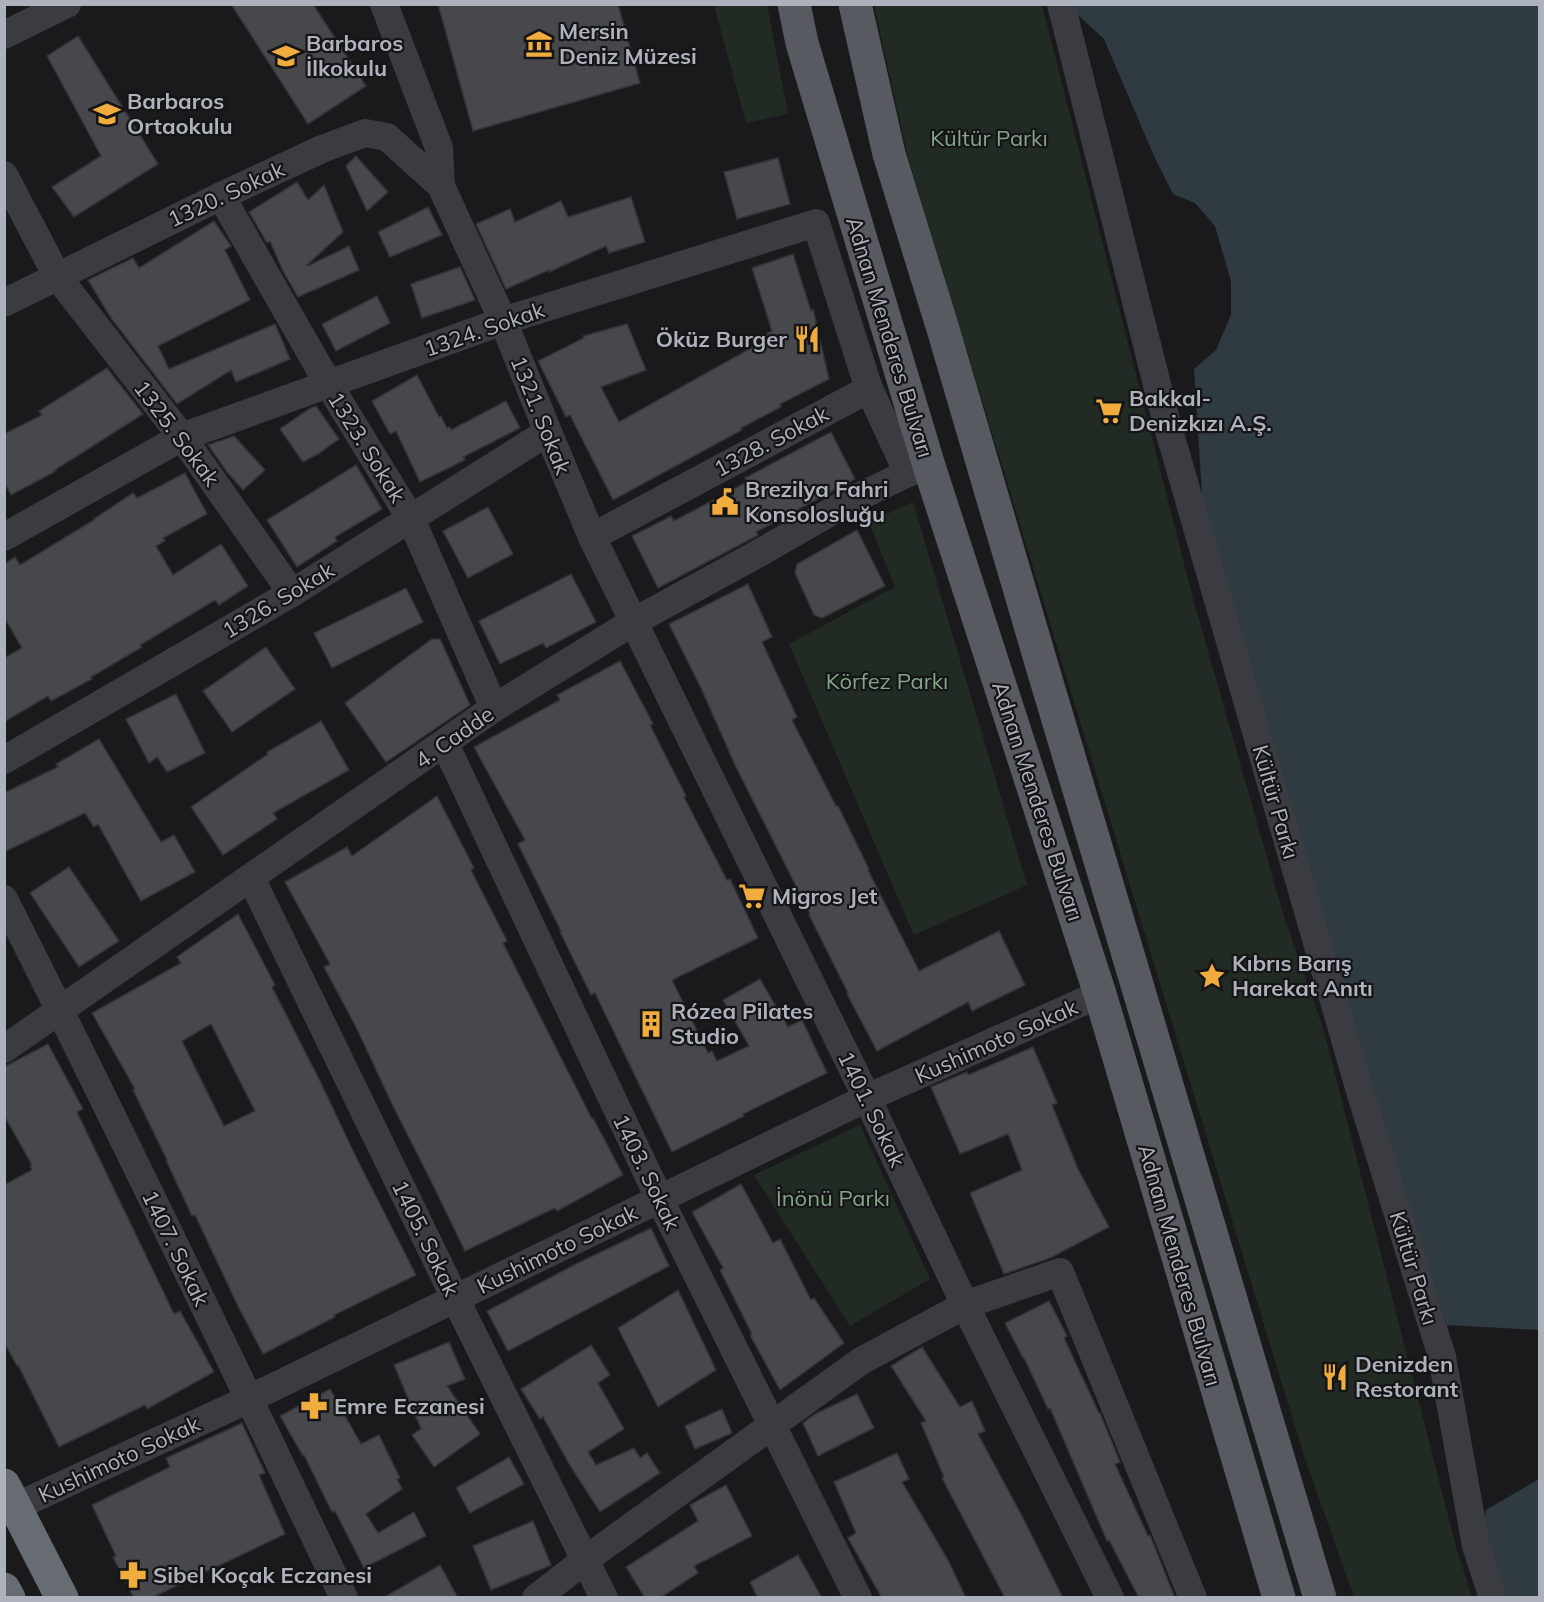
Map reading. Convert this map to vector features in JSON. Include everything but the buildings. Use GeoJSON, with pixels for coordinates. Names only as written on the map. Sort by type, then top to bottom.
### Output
{"type":"FeatureCollection","features":[{"type":"Feature","properties":{"kind":"highway"},"geometry":{"type":"LineString","coordinates":[[10,1496],[62,1598]]}},
{"type":"Feature","properties":{"kind":"highway"},"geometry":{"type":"LineString","coordinates":[[4,1589],[9,1598]]}},
{"type":"Feature","properties":{"kind":"main road","name":"Adnan Menderes Bulvarı"},"geometry":{"type":"LineString","coordinates":[[794,4],[801,43],[918,469],[1100,994],[1279,1598]]}},
{"type":"Feature","properties":{"kind":"main road","name":"Adnan Menderes Bulvarı"},"geometry":{"type":"LineString","coordinates":[[855,4],[889,154],[1320,1598]]}},
{"type":"Feature","properties":{"kind":"street"},"geometry":{"type":"LineString","coordinates":[[4,35],[67,4]]}},
{"type":"Feature","properties":{"kind":"street","name":"1321. Sokak"},"geometry":{"type":"LineString","coordinates":[[384,4],[439,148],[441,186],[503,321],[592,537],[633,622]]}},
{"type":"Feature","properties":{"kind":"street","name":"Kültür Parkı"},"geometry":{"type":"LineString","coordinates":[[1061,4],[1166,420],[1366,1112],[1442,1357],[1476,1546],[1493,1598]]}},
{"type":"Feature","properties":{"kind":"street","name":"1320. Sokak"},"geometry":{"type":"LineString","coordinates":[[4,303],[221,196],[322,149],[365,133],[387,137],[441,186]]}},
{"type":"Feature","properties":{"kind":"street","name":"1325. Sokak"},"geometry":{"type":"LineString","coordinates":[[4,175],[57,276],[182,437],[292,592]]}},
{"type":"Feature","properties":{"kind":"street","name":"1323. Sokak"},"geometry":{"type":"LineString","coordinates":[[221,196],[329,385],[411,519],[494,708]]}},
{"type":"Feature","properties":{"kind":"street","name":"1324. Sokak"},"geometry":{"type":"LineString","coordinates":[[4,537],[182,437],[503,321],[816,223],[869,389]]}},
{"type":"Feature","properties":{"kind":"street"},"geometry":{"type":"LineString","coordinates":[[869,389],[918,469]]}},
{"type":"Feature","properties":{"kind":"street","name":"1328. Sokak"},"geometry":{"type":"LineString","coordinates":[[592,537],[869,389]]}},
{"type":"Feature","properties":{"kind":"street","name":"1326. Sokak"},"geometry":{"type":"LineString","coordinates":[[4,760],[292,592],[548,432]]}},
{"type":"Feature","properties":{"kind":"street","name":"4. Cadde"},"geometry":{"type":"LineString","coordinates":[[4,1049],[494,708],[633,622],[848,502],[918,469]]}},
{"type":"Feature","properties":{"kind":"street","name":"1401. Sokak"},"geometry":{"type":"LineString","coordinates":[[633,622],[1110,1598]]}},
{"type":"Feature","properties":{"kind":"street","name":"1403. Sokak"},"geometry":{"type":"LineString","coordinates":[[445,744],[660,1200],[858,1598]]}},
{"type":"Feature","properties":{"kind":"street","name":"1405. Sokak"},"geometry":{"type":"LineString","coordinates":[[251,878],[604,1598]]}},
{"type":"Feature","properties":{"kind":"street","name":"1407. Sokak"},"geometry":{"type":"LineString","coordinates":[[4,899],[344,1598]]}},
{"type":"Feature","properties":{"kind":"street","name":"Kushimoto Sokak"},"geometry":{"type":"LineString","coordinates":[[10,1496],[249,1399],[867,1098],[1100,994]]}},
{"type":"Feature","properties":{"kind":"street"},"geometry":{"type":"LineString","coordinates":[[536,1598],[585,1560],[861,1361],[965,1305],[1060,1272],[1193,1598]]}},
{"type":"Feature","properties":{"kind":"green space"},"geometry":{"type":"Polygon","coordinates":[[[714,5],[767,5],[788,114],[746,123],[714,5]]]}},
{"type":"Feature","properties":{"kind":"green space","name":"Kültür Parkı"},"geometry":{"type":"Polygon","coordinates":[[[874,5],[1042,5],[1192,595],[1284,917],[1324,1031],[1456,1547],[1472,1597],[1354,1597],[1305,1459],[908,157],[874,5]]]}},
{"type":"Feature","properties":{"kind":"green space","name":"Körfez Parkı"},"geometry":{"type":"Polygon","coordinates":[[[913,502],[1027,885],[914,935],[789,644],[895,587],[869,522],[913,502]]]}},
{"type":"Feature","properties":{"kind":"green space","name":"İnönü Parkı"},"geometry":{"type":"Polygon","coordinates":[[[860,1125],[930,1279],[850,1326],[754,1175],[860,1125]]]}},
{"type":"Feature","properties":{"kind":"shaded area"},"geometry":{"type":"Polygon","coordinates":[[[1067,5],[1539,5],[1539,1330],[1447,1325],[1392,1162],[1204,525],[1194,369],[1216,350],[1231,315],[1231,281],[1215,226],[1195,203],[1173,194],[1154,156],[1104,39],[1067,5]]]}},
{"type":"Feature","properties":{"kind":"shaded area"},"geometry":{"type":"Polygon","coordinates":[[[1539,1479],[1539,1597],[1502,1597],[1482,1545],[1486,1510],[1539,1479]]]}},
{"type":"Feature","properties":{"kind":"place","name":"Mersin Deniz Müzesi"},"geometry":{"type":"Point","coordinates":[539,44]}},
{"type":"Feature","properties":{"kind":"place","name":"Barbaros İlkokulu"},"geometry":{"type":"Point","coordinates":[286,56]}},
{"type":"Feature","properties":{"kind":"place","name":"Barbaros Ortaokulu"},"geometry":{"type":"Point","coordinates":[107,114]}},
{"type":"Feature","properties":{"kind":"place","name":"Öküz Burger"},"geometry":{"type":"Point","coordinates":[807,339]}},
{"type":"Feature","properties":{"kind":"place","name":"Bakkal- Denizkızı A.Ş."},"geometry":{"type":"Point","coordinates":[1109,411]}},
{"type":"Feature","properties":{"kind":"place","name":"Brezilya Fahri Konsolosluğu"},"geometry":{"type":"Point","coordinates":[725,502]}},
{"type":"Feature","properties":{"kind":"place","name":"Migros Jet"},"geometry":{"type":"Point","coordinates":[752,896]}},
{"type":"Feature","properties":{"kind":"place","name":"Kıbrıs Barış Harekat Anıtı"},"geometry":{"type":"Point","coordinates":[1212,976]}},
{"type":"Feature","properties":{"kind":"place","name":"Rózea Pilates Studio"},"geometry":{"type":"Point","coordinates":[651,1024]}},
{"type":"Feature","properties":{"kind":"place","name":"Denizden Restorant"},"geometry":{"type":"Point","coordinates":[1335,1377]}},
{"type":"Feature","properties":{"kind":"place","name":"Emre Eczanesi"},"geometry":{"type":"Point","coordinates":[314,1406]}},
{"type":"Feature","properties":{"kind":"place","name":"Sibel Koçak Eczanesi"},"geometry":{"type":"Point","coordinates":[133,1575]}}]}
